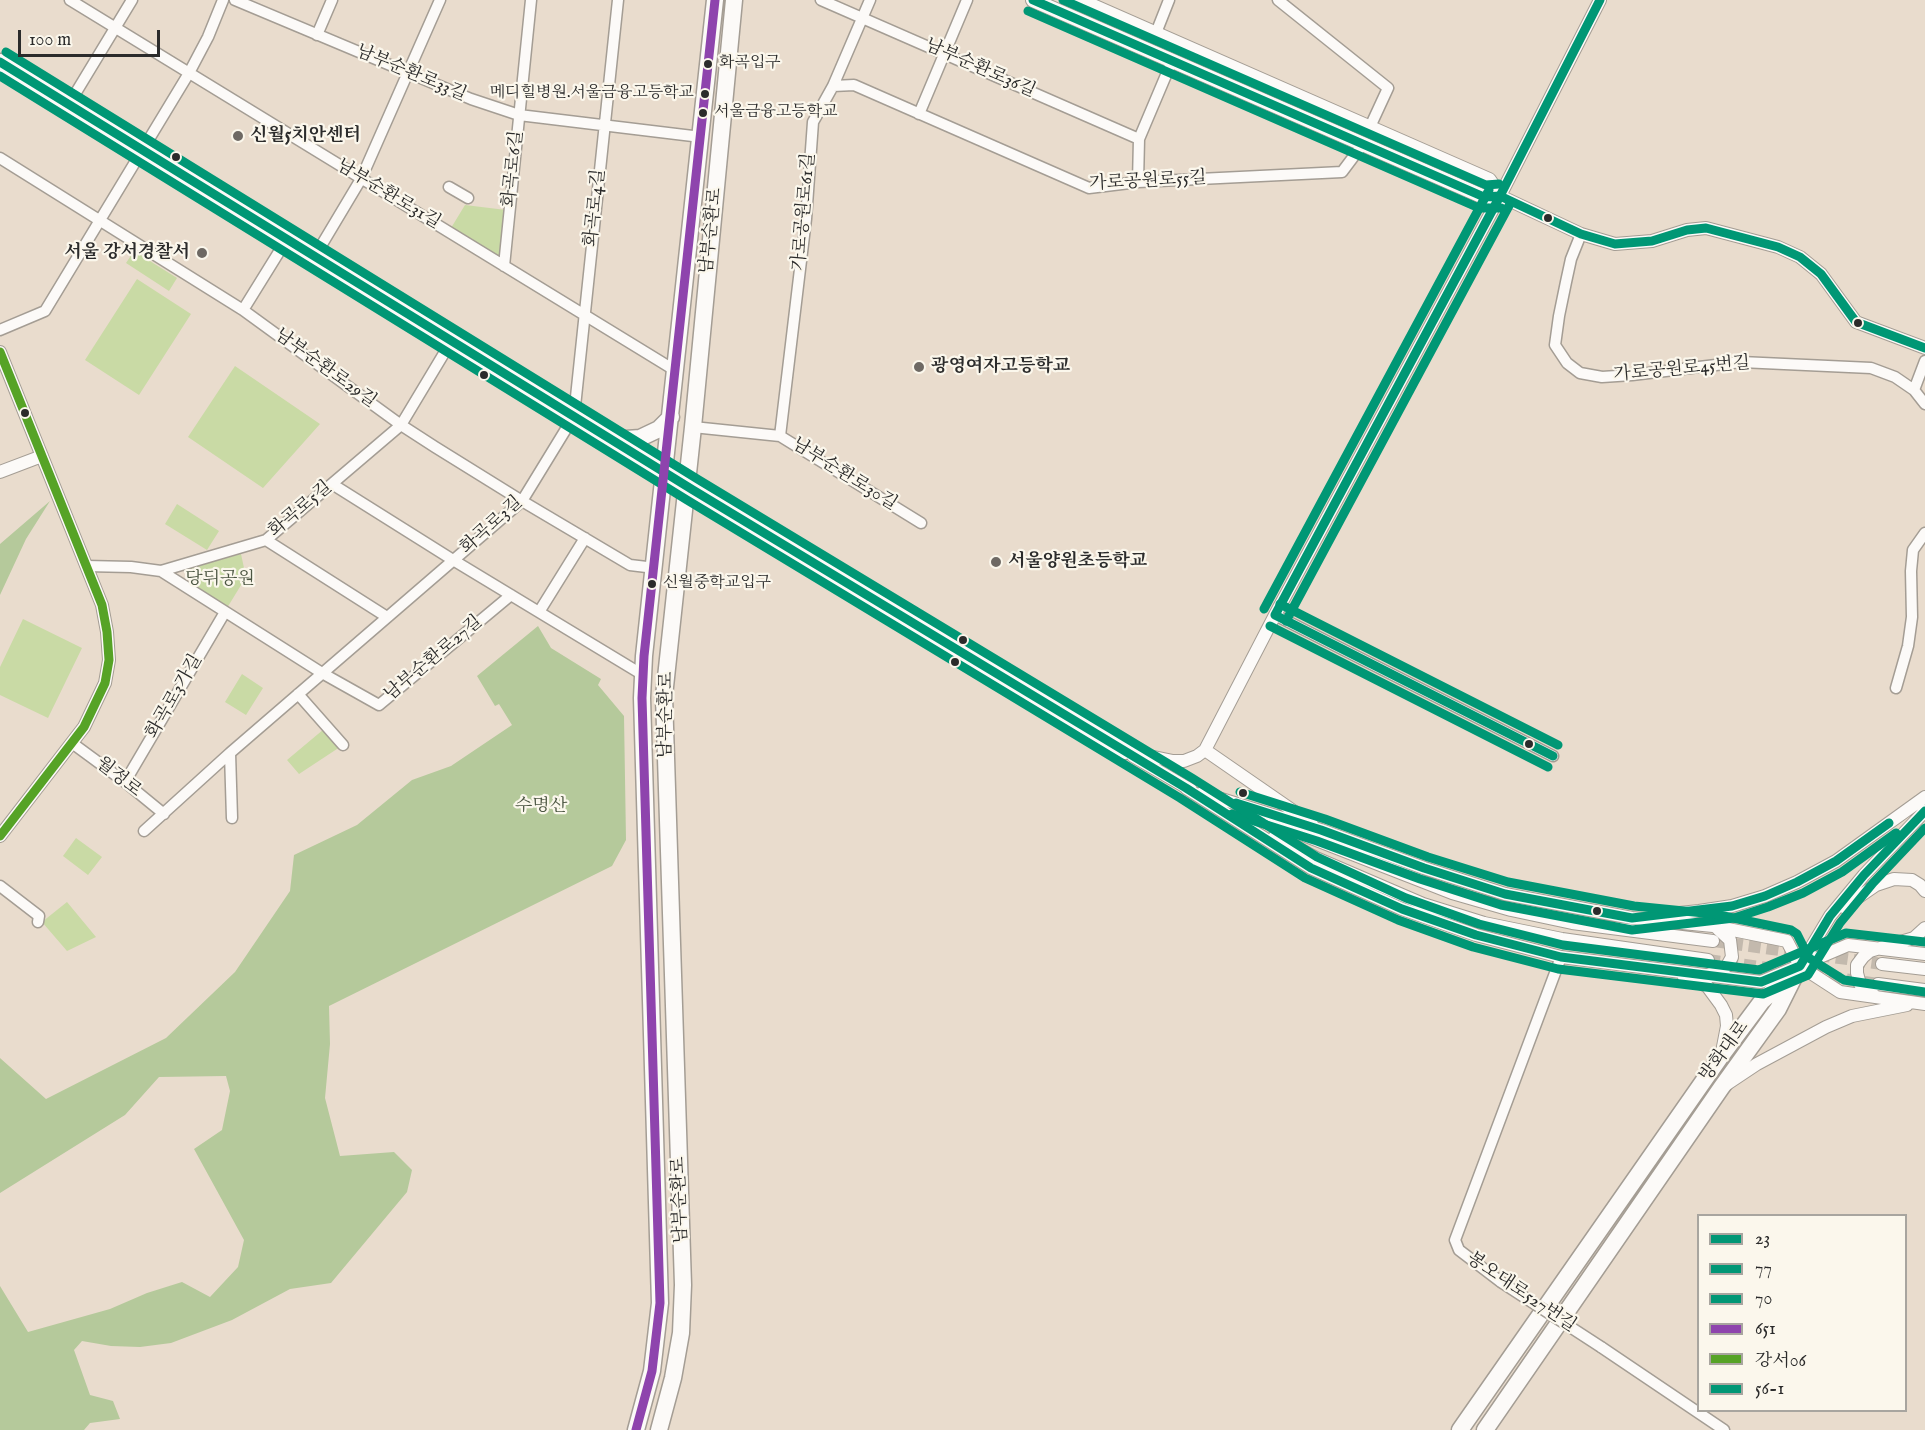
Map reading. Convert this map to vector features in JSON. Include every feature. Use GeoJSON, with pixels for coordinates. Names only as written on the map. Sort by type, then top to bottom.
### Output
{"type":"FeatureCollection","features":[{"type":"Feature","properties":{"kind":"main road","name":"남부순환로"},"geometry":{"type":"LineString","coordinates":[[636,1430],[651,1371],[660,1303],[642,710],[643,675],[715,0]]}},
{"type":"Feature","properties":{"kind":"main road","name":"남부순환로"},"geometry":{"type":"LineString","coordinates":[[659,1430],[673,1378],[681,1333],[683,1285],[664,696],[687,486],[734,0]]}},
{"type":"Feature","properties":{"kind":"main road"},"geometry":{"type":"LineString","coordinates":[[1033,0],[1484,197],[1500,196]]}},
{"type":"Feature","properties":{"kind":"main road"},"geometry":{"type":"LineString","coordinates":[[1079,0],[1489,180],[1500,196]]}},
{"type":"Feature","properties":{"kind":"main road"},"geometry":{"type":"LineString","coordinates":[[0,62],[665,473],[1125,751]]}},
{"type":"Feature","properties":{"kind":"main road"},"geometry":{"type":"LineString","coordinates":[[674,394],[680,399],[679,426],[684,429],[693,424]]}},
{"type":"Feature","properties":{"kind":"main road"},"geometry":{"type":"LineString","coordinates":[[612,440],[640,438],[659,429],[671,417]]}},
{"type":"Feature","properties":{"kind":"main road"},"geometry":{"type":"LineString","coordinates":[[657,542],[662,539],[667,542],[665,571],[667,582],[676,592]]}},
{"type":"Feature","properties":{"kind":"main road","name":"방화대로"},"geometry":{"type":"LineString","coordinates":[[1460,1430],[1721,1056],[1762,1001],[1800,966]]}},
{"type":"Feature","properties":{"kind":"main road","name":"방화대로"},"geometry":{"type":"LineString","coordinates":[[1485,1430],[1778,1009],[1800,966]]}},
{"type":"Feature","properties":{"kind":"street","name":"남부순환로31길"},"geometry":{"type":"LineString","coordinates":[[70,0],[676,371]]}},
{"type":"Feature","properties":{"kind":"street"},"geometry":{"type":"LineString","coordinates":[[69,104],[132,0]]}},
{"type":"Feature","properties":{"kind":"street"},"geometry":{"type":"LineString","coordinates":[[0,330],[45,311],[189,73],[208,37],[223,0]]}},
{"type":"Feature","properties":{"kind":"street","name":"남부순환로33길"},"geometry":{"type":"LineString","coordinates":[[235,0],[471,99],[519,115],[701,137]]}},
{"type":"Feature","properties":{"kind":"street"},"geometry":{"type":"LineString","coordinates":[[317,34],[332,0]]}},
{"type":"Feature","properties":{"kind":"street"},"geometry":{"type":"LineString","coordinates":[[315,256],[361,179],[440,0]]}},
{"type":"Feature","properties":{"kind":"street","name":"화곡로6길"},"geometry":{"type":"LineString","coordinates":[[504,266],[531,0]]}},
{"type":"Feature","properties":{"kind":"street","name":"화곡로4길"},"geometry":{"type":"LineString","coordinates":[[574,416],[618,0]]}},
{"type":"Feature","properties":{"kind":"street","name":"남부순환로36길"},"geometry":{"type":"LineString","coordinates":[[821,0],[1139,139]]}},
{"type":"Feature","properties":{"kind":"street","name":"가로공원로61길"},"geometry":{"type":"LineString","coordinates":[[780,436],[806,219],[813,122],[833,86],[870,0]]}},
{"type":"Feature","properties":{"kind":"street"},"geometry":{"type":"LineString","coordinates":[[919,114],[967,0]]}},
{"type":"Feature","properties":{"kind":"street"},"geometry":{"type":"LineString","coordinates":[[1156,33],[1169,0]]}},
{"type":"Feature","properties":{"kind":"street"},"geometry":{"type":"LineString","coordinates":[[1278,0],[1388,88],[1370,127]]}},
{"type":"Feature","properties":{"kind":"street"},"geometry":{"type":"LineString","coordinates":[[1125,751],[1173,761],[1184,761],[1205,750],[1500,196],[1600,0]]}},
{"type":"Feature","properties":{"kind":"street"},"geometry":{"type":"LineString","coordinates":[[1138,182],[1139,139],[1172,61]]}},
{"type":"Feature","properties":{"kind":"street","name":"가로공원로55길"},"geometry":{"type":"LineString","coordinates":[[833,86],[854,85],[1089,188],[1138,182],[1342,172],[1363,144]]}},
{"type":"Feature","properties":{"kind":"street","name":"남부순환로29길"},"geometry":{"type":"LineString","coordinates":[[0,158],[243,310],[401,425],[522,501],[630,565],[654,568]]}},
{"type":"Feature","properties":{"kind":"street"},"geometry":{"type":"LineString","coordinates":[[449,187],[468,198]]}},
{"type":"Feature","properties":{"kind":"street"},"geometry":{"type":"LineString","coordinates":[[1500,196],[1581,234],[1615,244],[1652,242],[1688,230],[1706,228],[1778,247],[1800,257],[1821,274],[1856,322],[1925,348]]}},
{"type":"Feature","properties":{"kind":"street","name":"가로공원로45번길"},"geometry":{"type":"LineString","coordinates":[[1581,234],[1571,259],[1555,345],[1567,363],[1580,373],[1602,377],[1632,375],[1741,362],[1871,368],[1895,377],[1914,390],[1925,404]]}},
{"type":"Feature","properties":{"kind":"street"},"geometry":{"type":"LineString","coordinates":[[243,310],[287,239]]}},
{"type":"Feature","properties":{"kind":"street","name":"화곡로5길"},"geometry":{"type":"LineString","coordinates":[[86,566],[131,567],[161,571],[266,540],[401,425],[452,340]]}},
{"type":"Feature","properties":{"kind":"street"},"geometry":{"type":"LineString","coordinates":[[0,352],[102,605],[109,660],[105,683],[84,727],[0,836]]}},
{"type":"Feature","properties":{"kind":"street"},"geometry":{"type":"LineString","coordinates":[[1914,390],[1925,361]]}},
{"type":"Feature","properties":{"kind":"street","name":"화곡로3길"},"geometry":{"type":"LineString","coordinates":[[144,831],[230,753],[522,501],[574,416]]}},
{"type":"Feature","properties":{"kind":"street","name":"남부순환로30길"},"geometry":{"type":"LineString","coordinates":[[693,424],[780,436],[921,523]]}},
{"type":"Feature","properties":{"kind":"street"},"geometry":{"type":"LineString","coordinates":[[0,472],[42,456]]}},
{"type":"Feature","properties":{"kind":"street"},"geometry":{"type":"LineString","coordinates":[[333,484],[453,561],[643,675]]}},
{"type":"Feature","properties":{"kind":"street"},"geometry":{"type":"LineString","coordinates":[[1896,688],[1908,646],[1912,617],[1913,550],[1925,533]]}},
{"type":"Feature","properties":{"kind":"street"},"geometry":{"type":"LineString","coordinates":[[539,612],[585,538]]}},
{"type":"Feature","properties":{"kind":"street"},"geometry":{"type":"LineString","coordinates":[[266,540],[387,617]]}},
{"type":"Feature","properties":{"kind":"street"},"geometry":{"type":"LineString","coordinates":[[161,571],[322,673]]}},
{"type":"Feature","properties":{"kind":"street","name":"남부순환로27길"},"geometry":{"type":"LineString","coordinates":[[322,673],[379,705],[511,595]]}},
{"type":"Feature","properties":{"kind":"street","name":"화곡로3가길"},"geometry":{"type":"LineString","coordinates":[[125,782],[225,612]]}},
{"type":"Feature","properties":{"kind":"street"},"geometry":{"type":"LineString","coordinates":[[1275,615],[1552,756]]}},
{"type":"Feature","properties":{"kind":"street"},"geometry":{"type":"LineString","coordinates":[[298,694],[343,745]]}},
{"type":"Feature","properties":{"kind":"street","name":"월정로"},"geometry":{"type":"LineString","coordinates":[[72,743],[164,814]]}},
{"type":"Feature","properties":{"kind":"street"},"geometry":{"type":"LineString","coordinates":[[1205,750],[1321,830]]}},
{"type":"Feature","properties":{"kind":"street"},"geometry":{"type":"LineString","coordinates":[[1125,751],[1311,868],[1402,909],[1476,934],[1561,957],[1761,982],[1848,945],[1925,954]]}},
{"type":"Feature","properties":{"kind":"street"},"geometry":{"type":"LineString","coordinates":[[230,753],[232,818]]}},
{"type":"Feature","properties":{"kind":"street"},"geometry":{"type":"LineString","coordinates":[[1186,788],[1321,830],[1424,868],[1505,894],[1632,918],[1713,926],[1787,941],[1800,966],[1840,992],[1921,1003]]}},
{"type":"Feature","properties":{"kind":"street"},"geometry":{"type":"LineString","coordinates":[[1186,788],[1452,893],[1511,910],[1572,923],[1713,941]]}},
{"type":"Feature","properties":{"kind":"street"},"geometry":{"type":"LineString","coordinates":[[1186,788],[1316,858],[1423,904],[1484,923],[1562,939],[1708,960]]}},
{"type":"Feature","properties":{"kind":"street"},"geometry":{"type":"LineString","coordinates":[[1632,918],[1732,906],[1765,896],[1836,861],[1925,797]]}},
{"type":"Feature","properties":{"kind":"street"},"geometry":{"type":"LineString","coordinates":[[1800,966],[1830,916],[1864,875],[1925,811]]}},
{"type":"Feature","properties":{"kind":"street"},"geometry":{"type":"LineString","coordinates":[[1830,916],[1876,885],[1894,879],[1912,880],[1925,891]]}},
{"type":"Feature","properties":{"kind":"street"},"geometry":{"type":"LineString","coordinates":[[0,886],[39,916],[38,922]]}},
{"type":"Feature","properties":{"kind":"street"},"geometry":{"type":"LineString","coordinates":[[1706,975],[1718,972],[1727,966],[1732,957],[1730,939],[1713,926]]}},
{"type":"Feature","properties":{"kind":"street"},"geometry":{"type":"LineString","coordinates":[[1877,997],[1866,991],[1860,984],[1857,965],[1870,951],[1914,939],[1925,928]]}},
{"type":"Feature","properties":{"kind":"street","name":"봉오대로527번길"},"geometry":{"type":"LineString","coordinates":[[1561,957],[1455,1240],[1459,1250],[1501,1282],[1697,1412]]}},
{"type":"Feature","properties":{"kind":"street"},"geometry":{"type":"LineString","coordinates":[[1882,964],[1925,969]]}},
{"type":"Feature","properties":{"kind":"street"},"geometry":{"type":"LineString","coordinates":[[1669,971],[1707,986],[1716,995],[1726,1015],[1726,1036],[1721,1056]]}},
{"type":"Feature","properties":{"kind":"street"},"geometry":{"type":"LineString","coordinates":[[1878,984],[1925,990]]}},
{"type":"Feature","properties":{"kind":"street"},"geometry":{"type":"LineString","coordinates":[[1721,1088],[1757,1064],[1826,1027],[1852,1016],[1921,1003]]}},
{"type":"Feature","properties":{"kind":"street","name":"봉오대로527번길"},"geometry":{"type":"LineString","coordinates":[[1697,1412],[1724,1430]]}},
{"type":"Feature","properties":{"kind":"green space"},"geometry":{"type":"Polygon","coordinates":[[[465,205],[506,210],[501,259],[451,228],[465,205]]]}},
{"type":"Feature","properties":{"kind":"green space"},"geometry":{"type":"Polygon","coordinates":[[[134,251],[177,278],[169,291],[126,263],[134,251]]]}},
{"type":"Feature","properties":{"kind":"green space"},"geometry":{"type":"Polygon","coordinates":[[[137,279],[191,314],[139,395],[85,360],[137,279]]]}},
{"type":"Feature","properties":{"kind":"green space"},"geometry":{"type":"Polygon","coordinates":[[[235,366],[320,424],[263,488],[188,437],[235,366]]]}},
{"type":"Feature","properties":{"kind":"green space"},"geometry":{"type":"Polygon","coordinates":[[[50,501],[26,539],[0,595],[0,544],[50,501]]]}},
{"type":"Feature","properties":{"kind":"green space"},"geometry":{"type":"Polygon","coordinates":[[[177,504],[219,531],[207,550],[165,524],[177,504]]]}},
{"type":"Feature","properties":{"kind":"green space","name":"당뒤공원"},"geometry":{"type":"Polygon","coordinates":[[[241,554],[246,577],[227,608],[190,585],[197,573],[188,568],[241,554]]]}},
{"type":"Feature","properties":{"kind":"green space"},"geometry":{"type":"Polygon","coordinates":[[[23,619],[82,648],[48,718],[0,695],[0,667],[23,619]]]}},
{"type":"Feature","properties":{"kind":"green space","name":"수명산"},"geometry":{"type":"Polygon","coordinates":[[[538,626],[551,648],[601,679],[598,685],[624,716],[626,840],[612,866],[329,1006],[330,1044],[325,1098],[340,1156],[394,1152],[412,1170],[407,1192],[331,1283],[290,1289],[232,1320],[171,1343],[140,1347],[111,1346],[82,1341],[74,1350],[90,1395],[113,1401],[120,1419],[90,1423],[84,1430],[0,1430],[0,1286],[28,1332],[110,1309],[147,1293],[182,1282],[210,1297],[238,1267],[244,1240],[194,1149],[222,1130],[230,1091],[226,1076],[159,1077],[125,1115],[0,1193],[0,1058],[46,1099],[166,1038],[235,972],[290,891],[294,855],[357,825],[412,780],[451,766],[512,725],[499,704],[495,706],[477,676],[538,626]]]}},
{"type":"Feature","properties":{"kind":"green space"},"geometry":{"type":"Polygon","coordinates":[[[242,674],[263,688],[246,715],[225,702],[242,674]]]}},
{"type":"Feature","properties":{"kind":"green space"},"geometry":{"type":"Polygon","coordinates":[[[324,729],[340,747],[299,774],[287,760],[324,729]]]}},
{"type":"Feature","properties":{"kind":"green space"},"geometry":{"type":"Polygon","coordinates":[[[76,838],[102,857],[88,875],[63,856],[76,838]]]}},
{"type":"Feature","properties":{"kind":"green space"},"geometry":{"type":"Polygon","coordinates":[[[67,902],[96,937],[67,951],[42,922],[67,902]]]}},
{"type":"Feature","properties":{"kind":"tunnel"},"geometry":{"type":"LineString","coordinates":[[1713,941],[1801,953]]}},
{"type":"Feature","properties":{"kind":"tunnel"},"geometry":{"type":"LineString","coordinates":[[1818,955],[1882,964]]}},
{"type":"Feature","properties":{"kind":"tunnel"},"geometry":{"type":"LineString","coordinates":[[1708,960],[1790,971]]}},
{"type":"Feature","properties":{"kind":"tunnel"},"geometry":{"type":"LineString","coordinates":[[1811,974],[1878,984]]}},
{"type":"Feature","properties":{"kind":"transit line","name":"651"},"geometry":{"type":"LineString","coordinates":[[636,1430],[652,1371],[660,1303],[642,698],[644,656],[715,0]]}},
{"type":"Feature","properties":{"kind":"transit line","name":"23"},"geometry":{"type":"LineString","coordinates":[[1033,0],[1484,197],[1500,196]]}},
{"type":"Feature","properties":{"kind":"transit line","name":"70"},"geometry":{"type":"LineString","coordinates":[[1063,0],[1486,185],[1499,184]]}},
{"type":"Feature","properties":{"kind":"transit line","name":"56-1"},"geometry":{"type":"LineString","coordinates":[[1600,0],[1500,196],[1581,234],[1615,244],[1652,241],[1687,230],[1706,228],[1778,247],[1800,257],[1821,274],[1856,322],[1925,348]]}},
{"type":"Feature","properties":{"kind":"transit line","name":"77"},"geometry":{"type":"LineString","coordinates":[[1028,11],[1479,208],[1501,208]]}},
{"type":"Feature","properties":{"kind":"transit line","name":"70"},"geometry":{"type":"LineString","coordinates":[[6,52],[699,480],[1192,778],[1317,857],[1406,898],[1479,924],[1563,945],[1759,970],[1846,933],[1925,942]]}},
{"type":"Feature","properties":{"kind":"transit line","name":"23"},"geometry":{"type":"LineString","coordinates":[[0,62],[693,490],[1186,788],[1311,868],[1402,909],[1476,935],[1561,957],[1761,982],[1800,966],[1830,916],[1864,875],[1925,811]]}},
{"type":"Feature","properties":{"kind":"transit line","name":"77"},"geometry":{"type":"LineString","coordinates":[[0,76],[687,500],[1180,798],[1305,878],[1398,920],[1473,947],[1558,969],[1763,994],[1808,975],[1840,923],[1873,883],[1925,828]]}},
{"type":"Feature","properties":{"kind":"transit line","name":"70"},"geometry":{"type":"LineString","coordinates":[[1264,609],[1489,190]]}},
{"type":"Feature","properties":{"kind":"transit line","name":"23"},"geometry":{"type":"LineString","coordinates":[[1275,615],[1500,196]]}},
{"type":"Feature","properties":{"kind":"transit line","name":"77"},"geometry":{"type":"LineString","coordinates":[[1286,621],[1511,202]]}},
{"type":"Feature","properties":{"kind":"transit line","name":"강서06"},"geometry":{"type":"LineString","coordinates":[[0,352],[102,605],[109,660],[105,683],[84,727],[0,836]]}},
{"type":"Feature","properties":{"kind":"transit line","name":"70"},"geometry":{"type":"LineString","coordinates":[[1280,604],[1558,745]]}},
{"type":"Feature","properties":{"kind":"transit line","name":"23"},"geometry":{"type":"LineString","coordinates":[[1275,615],[1553,756]]}},
{"type":"Feature","properties":{"kind":"transit line","name":"77"},"geometry":{"type":"LineString","coordinates":[[1270,626],[1548,767]]}},
{"type":"Feature","properties":{"kind":"transit line","name":"70"},"geometry":{"type":"LineString","coordinates":[[1240,792],[1508,882],[1634,906],[1714,914],[1791,930],[1797,934],[1809,958],[1844,980],[1925,992]]}},
{"type":"Feature","properties":{"kind":"transit line","name":"23"},"geometry":{"type":"LineString","coordinates":[[1236,803],[1505,894],[1632,918],[1732,906],[1765,896],[1836,861],[1889,823]]}},
{"type":"Feature","properties":{"kind":"transit line","name":"77"},"geometry":{"type":"LineString","coordinates":[[1232,814],[1501,905],[1632,930],[1734,918],[1768,907],[1803,893],[1842,872],[1896,833]]}},
{"type":"Feature","properties":{"kind":"place","name":"화곡입구"},"geometry":{"type":"Point","coordinates":[708,64]}},
{"type":"Feature","properties":{"kind":"place","name":"메디힐병원.서울금융고등학교"},"geometry":{"type":"Point","coordinates":[705,94]}},
{"type":"Feature","properties":{"kind":"place","name":"서울금융고등학교"},"geometry":{"type":"Point","coordinates":[703,113]}},
{"type":"Feature","properties":{"kind":"place","name":"신월5치안센터"},"geometry":{"type":"Point","coordinates":[238,136]}},
{"type":"Feature","properties":{"kind":"place","name":"서울 강서경찰서"},"geometry":{"type":"Point","coordinates":[202,253]}},
{"type":"Feature","properties":{"kind":"place","name":"광영여자고등학교"},"geometry":{"type":"Point","coordinates":[919,367]}},
{"type":"Feature","properties":{"kind":"place","name":"서울양원초등학교"},"geometry":{"type":"Point","coordinates":[996,562]}},
{"type":"Feature","properties":{"kind":"place","name":"신월중학교입구"},"geometry":{"type":"Point","coordinates":[652,584]}}]}
